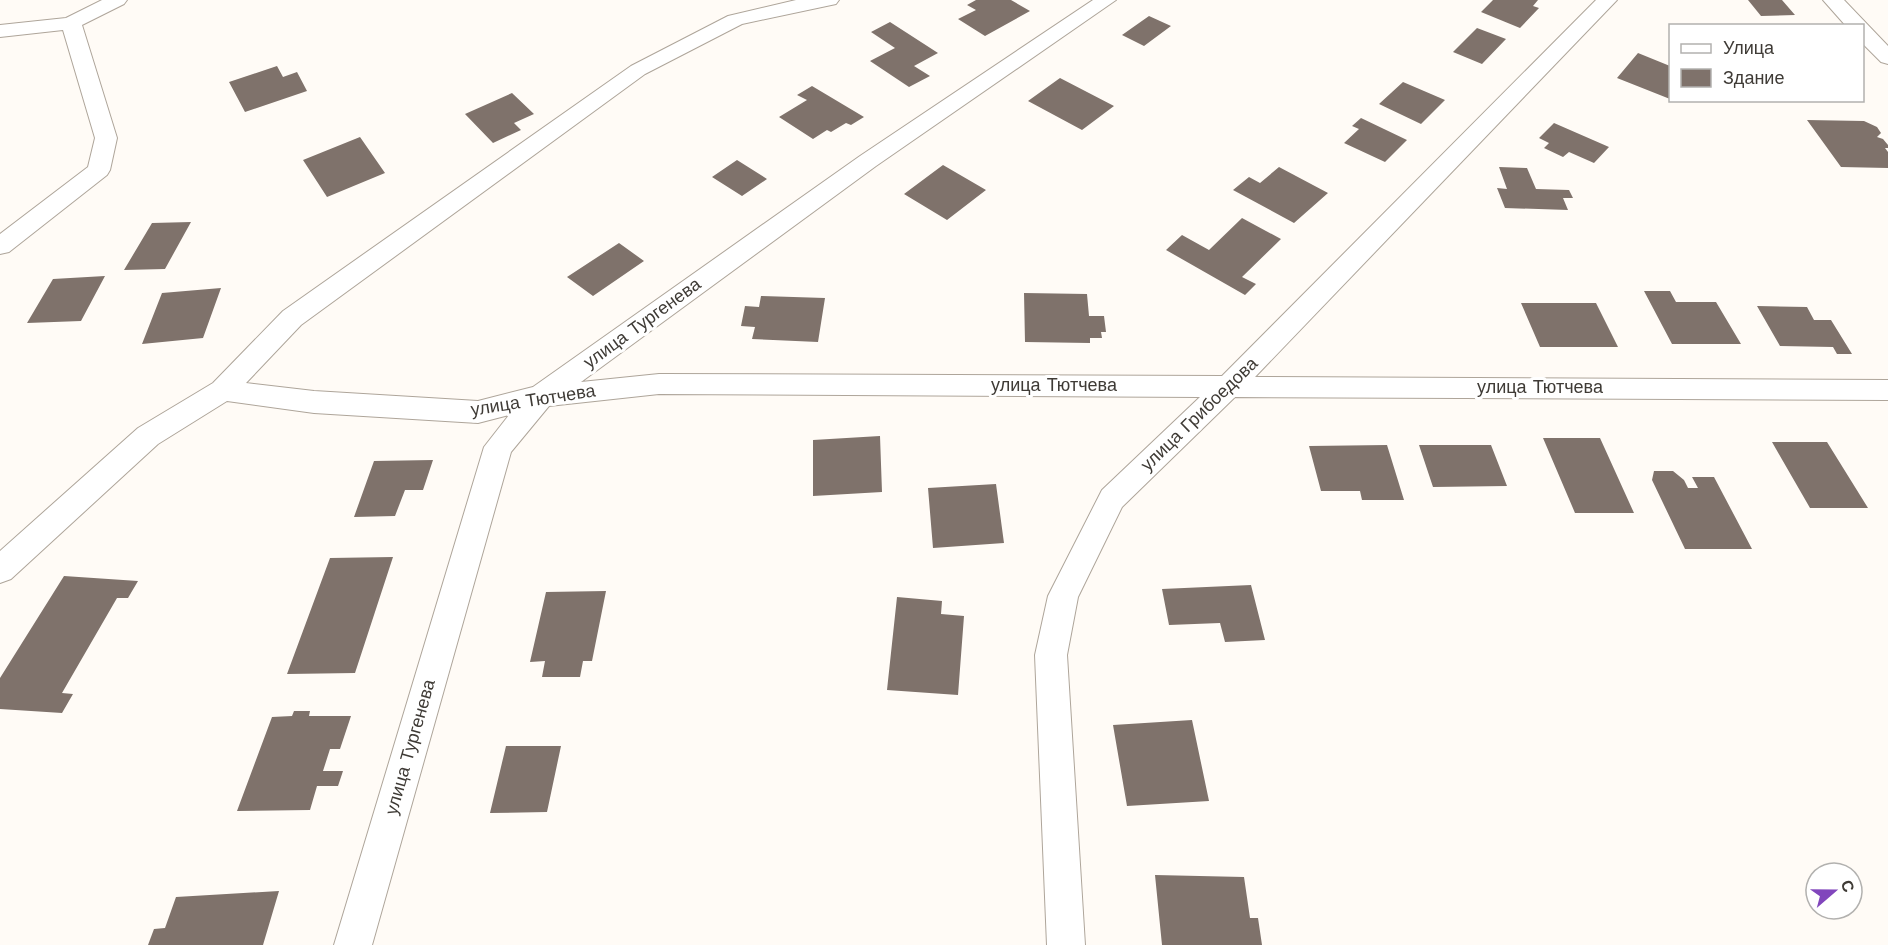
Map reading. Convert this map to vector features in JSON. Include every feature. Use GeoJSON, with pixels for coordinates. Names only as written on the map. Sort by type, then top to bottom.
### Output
{"type":"FeatureCollection","features":[{"type":"Feature","properties":{"kind":"street"},"geometry":{"type":"LineString","coordinates":[[0,31],[71,23],[117,0]]}},
{"type":"Feature","properties":{"kind":"street"},"geometry":{"type":"LineString","coordinates":[[0,570],[148,436],[223,390],[292,318],[638,70],[735,20],[778,9],[829,0]]}},
{"type":"Feature","properties":{"kind":"street","name":"улица Тургенева"},"geometry":{"type":"LineString","coordinates":[[353,945],[498,447],[541,396],[868,161],[1106,0]]}},
{"type":"Feature","properties":{"kind":"street","name":"улица Грибоедова"},"geometry":{"type":"LineString","coordinates":[[1066,945],[1051,656],[1063,596],[1112,499],[1230,385],[1607,0]]}},
{"type":"Feature","properties":{"kind":"street"},"geometry":{"type":"LineString","coordinates":[[1833,0],[1856,24]]}},
{"type":"Feature","properties":{"kind":"street"},"geometry":{"type":"LineString","coordinates":[[0,246],[99,170],[106,138],[71,23]]}},
{"type":"Feature","properties":{"kind":"street"},"geometry":{"type":"LineString","coordinates":[[1864,31],[1888,58]]}},
{"type":"Feature","properties":{"kind":"street","name":"улица Тютчева"},"geometry":{"type":"LineString","coordinates":[[223,390],[314,402],[478,412],[541,396],[660,384],[1888,390]]}},
{"type":"Feature","properties":{"kind":"building"},"geometry":{"type":"Polygon","coordinates":[[[976,0],[1011,0],[1030,11],[985,36],[958,19],[976,10],[967,5],[976,0]]]}},
{"type":"Feature","properties":{"kind":"building"},"geometry":{"type":"Polygon","coordinates":[[[1493,0],[1538,0],[1533,6],[1539,8],[1520,28],[1481,12],[1493,0]]]}},
{"type":"Feature","properties":{"kind":"building"},"geometry":{"type":"Polygon","coordinates":[[[1748,0],[1782,0],[1795,15],[1761,16],[1748,0]]]}},
{"type":"Feature","properties":{"kind":"building"},"geometry":{"type":"Polygon","coordinates":[[[1149,16],[1171,26],[1144,46],[1122,35],[1149,16]]]}},
{"type":"Feature","properties":{"kind":"building"},"geometry":{"type":"Polygon","coordinates":[[[890,22],[938,53],[914,66],[930,76],[909,87],[870,61],[895,48],[871,32],[890,22]]]}},
{"type":"Feature","properties":{"kind":"building"},"geometry":{"type":"Polygon","coordinates":[[[1477,28],[1506,39],[1482,64],[1453,52],[1477,28]]]}},
{"type":"Feature","properties":{"kind":"building"},"geometry":{"type":"Polygon","coordinates":[[[1638,53],[1669,66],[1669,99],[1617,78],[1638,53]]]}},
{"type":"Feature","properties":{"kind":"building"},"geometry":{"type":"Polygon","coordinates":[[[277,66],[283,77],[297,72],[307,91],[245,112],[229,82],[277,66]]]}},
{"type":"Feature","properties":{"kind":"building"},"geometry":{"type":"Polygon","coordinates":[[[1060,78],[1114,106],[1082,130],[1028,101],[1060,78]]]}},
{"type":"Feature","properties":{"kind":"building"},"geometry":{"type":"Polygon","coordinates":[[[1403,82],[1445,100],[1421,124],[1379,104],[1403,82]]]}},
{"type":"Feature","properties":{"kind":"building"},"geometry":{"type":"Polygon","coordinates":[[[812,86],[864,117],[851,125],[846,123],[831,132],[827,130],[813,139],[779,117],[807,100],[797,95],[812,86]]]}},
{"type":"Feature","properties":{"kind":"building"},"geometry":{"type":"Polygon","coordinates":[[[512,93],[534,114],[514,123],[521,130],[493,143],[465,114],[512,93]]]}},
{"type":"Feature","properties":{"kind":"building"},"geometry":{"type":"Polygon","coordinates":[[[1361,118],[1407,140],[1385,162],[1344,143],[1359,129],[1352,126],[1361,118]]]}},
{"type":"Feature","properties":{"kind":"building"},"geometry":{"type":"Polygon","coordinates":[[[1807,120],[1864,121],[1877,127],[1881,133],[1877,137],[1883,139],[1888,145],[1888,148],[1885,148],[1888,152],[1888,168],[1841,167],[1807,120]]]}},
{"type":"Feature","properties":{"kind":"building"},"geometry":{"type":"Polygon","coordinates":[[[1554,123],[1609,147],[1594,163],[1569,152],[1563,157],[1544,148],[1549,143],[1539,138],[1554,123]]]}},
{"type":"Feature","properties":{"kind":"building"},"geometry":{"type":"Polygon","coordinates":[[[360,137],[385,173],[327,197],[303,160],[360,137]]]}},
{"type":"Feature","properties":{"kind":"building"},"geometry":{"type":"Polygon","coordinates":[[[737,160],[767,179],[742,196],[712,177],[737,160]]]}},
{"type":"Feature","properties":{"kind":"building"},"geometry":{"type":"Polygon","coordinates":[[[943,165],[986,190],[947,220],[904,194],[943,165]]]}},
{"type":"Feature","properties":{"kind":"building"},"geometry":{"type":"Polygon","coordinates":[[[1279,167],[1328,193],[1294,223],[1233,190],[1249,177],[1260,183],[1279,167]]]}},
{"type":"Feature","properties":{"kind":"building"},"geometry":{"type":"Polygon","coordinates":[[[1499,167],[1527,168],[1536,189],[1569,190],[1573,198],[1563,198],[1568,210],[1505,208],[1497,188],[1507,189],[1499,167]]]}},
{"type":"Feature","properties":{"kind":"building"},"geometry":{"type":"Polygon","coordinates":[[[1242,218],[1281,239],[1242,277],[1256,284],[1245,295],[1166,250],[1182,235],[1209,250],[1242,218]]]}},
{"type":"Feature","properties":{"kind":"building"},"geometry":{"type":"Polygon","coordinates":[[[191,222],[165,269],[124,270],[152,223],[191,222]]]}},
{"type":"Feature","properties":{"kind":"building"},"geometry":{"type":"Polygon","coordinates":[[[619,243],[644,261],[593,296],[567,277],[619,243]]]}},
{"type":"Feature","properties":{"kind":"building"},"geometry":{"type":"Polygon","coordinates":[[[105,276],[81,321],[27,323],[53,279],[105,276]]]}},
{"type":"Feature","properties":{"kind":"building"},"geometry":{"type":"Polygon","coordinates":[[[221,288],[203,338],[142,344],[162,293],[221,288]]]}},
{"type":"Feature","properties":{"kind":"building"},"geometry":{"type":"Polygon","coordinates":[[[1644,291],[1670,291],[1676,302],[1716,302],[1741,344],[1672,344],[1644,291]]]}},
{"type":"Feature","properties":{"kind":"building"},"geometry":{"type":"Polygon","coordinates":[[[1024,293],[1087,294],[1089,316],[1104,316],[1106,332],[1101,332],[1102,338],[1090,338],[1090,343],[1025,342],[1024,293]]]}},
{"type":"Feature","properties":{"kind":"building"},"geometry":{"type":"Polygon","coordinates":[[[761,296],[825,298],[818,342],[752,339],[755,327],[741,326],[745,306],[759,307],[761,296]]]}},
{"type":"Feature","properties":{"kind":"building"},"geometry":{"type":"Polygon","coordinates":[[[1521,303],[1596,303],[1618,347],[1540,347],[1521,303]]]}},
{"type":"Feature","properties":{"kind":"building"},"geometry":{"type":"Polygon","coordinates":[[[1757,306],[1807,307],[1814,320],[1831,320],[1852,354],[1837,354],[1833,347],[1780,346],[1757,306]]]}},
{"type":"Feature","properties":{"kind":"building"},"geometry":{"type":"Polygon","coordinates":[[[880,436],[882,492],[813,496],[813,440],[880,436]]]}},
{"type":"Feature","properties":{"kind":"building"},"geometry":{"type":"Polygon","coordinates":[[[1543,438],[1600,438],[1634,513],[1575,513],[1543,438]]]}},
{"type":"Feature","properties":{"kind":"building"},"geometry":{"type":"Polygon","coordinates":[[[1772,442],[1827,442],[1868,508],[1810,508],[1772,442]]]}},
{"type":"Feature","properties":{"kind":"building"},"geometry":{"type":"Polygon","coordinates":[[[1387,445],[1404,500],[1362,500],[1360,491],[1321,491],[1309,446],[1387,445]]]}},
{"type":"Feature","properties":{"kind":"building"},"geometry":{"type":"Polygon","coordinates":[[[1419,445],[1491,445],[1507,486],[1433,487],[1419,445]]]}},
{"type":"Feature","properties":{"kind":"building"},"geometry":{"type":"Polygon","coordinates":[[[433,460],[423,490],[405,490],[395,516],[354,517],[374,461],[433,460]]]}},
{"type":"Feature","properties":{"kind":"building"},"geometry":{"type":"Polygon","coordinates":[[[1654,471],[1673,471],[1684,480],[1688,488],[1698,488],[1692,477],[1714,477],[1752,549],[1685,549],[1652,480],[1654,471]]]}},
{"type":"Feature","properties":{"kind":"building"},"geometry":{"type":"Polygon","coordinates":[[[996,484],[1004,543],[933,548],[928,488],[996,484]]]}},
{"type":"Feature","properties":{"kind":"building"},"geometry":{"type":"Polygon","coordinates":[[[393,557],[355,673],[287,674],[330,558],[393,557]]]}},
{"type":"Feature","properties":{"kind":"building"},"geometry":{"type":"Polygon","coordinates":[[[64,576],[138,581],[128,598],[117,598],[62,693],[73,694],[62,713],[0,709],[0,678],[64,576]]]}},
{"type":"Feature","properties":{"kind":"building"},"geometry":{"type":"Polygon","coordinates":[[[1251,585],[1265,640],[1225,642],[1220,623],[1169,625],[1162,589],[1251,585]]]}},
{"type":"Feature","properties":{"kind":"building"},"geometry":{"type":"Polygon","coordinates":[[[606,591],[592,661],[583,661],[580,677],[542,677],[545,661],[530,662],[546,592],[606,591]]]}},
{"type":"Feature","properties":{"kind":"building"},"geometry":{"type":"Polygon","coordinates":[[[897,597],[942,601],[941,614],[964,616],[958,695],[887,690],[897,597]]]}},
{"type":"Feature","properties":{"kind":"building"},"geometry":{"type":"Polygon","coordinates":[[[294,711],[310,711],[309,716],[351,716],[340,749],[330,749],[323,771],[343,771],[338,786],[317,786],[310,810],[237,811],[272,717],[292,716],[294,711]]]}},
{"type":"Feature","properties":{"kind":"building"},"geometry":{"type":"Polygon","coordinates":[[[1192,720],[1209,801],[1127,806],[1113,725],[1192,720]]]}},
{"type":"Feature","properties":{"kind":"building"},"geometry":{"type":"Polygon","coordinates":[[[506,746],[561,746],[547,812],[490,813],[506,746]]]}},
{"type":"Feature","properties":{"kind":"building"},"geometry":{"type":"Polygon","coordinates":[[[1155,875],[1244,877],[1250,918],[1258,918],[1262,945],[1162,945],[1155,875]]]}},
{"type":"Feature","properties":{"kind":"building"},"geometry":{"type":"Polygon","coordinates":[[[279,891],[263,945],[148,945],[154,929],[165,928],[176,897],[279,891]]]}}]}
